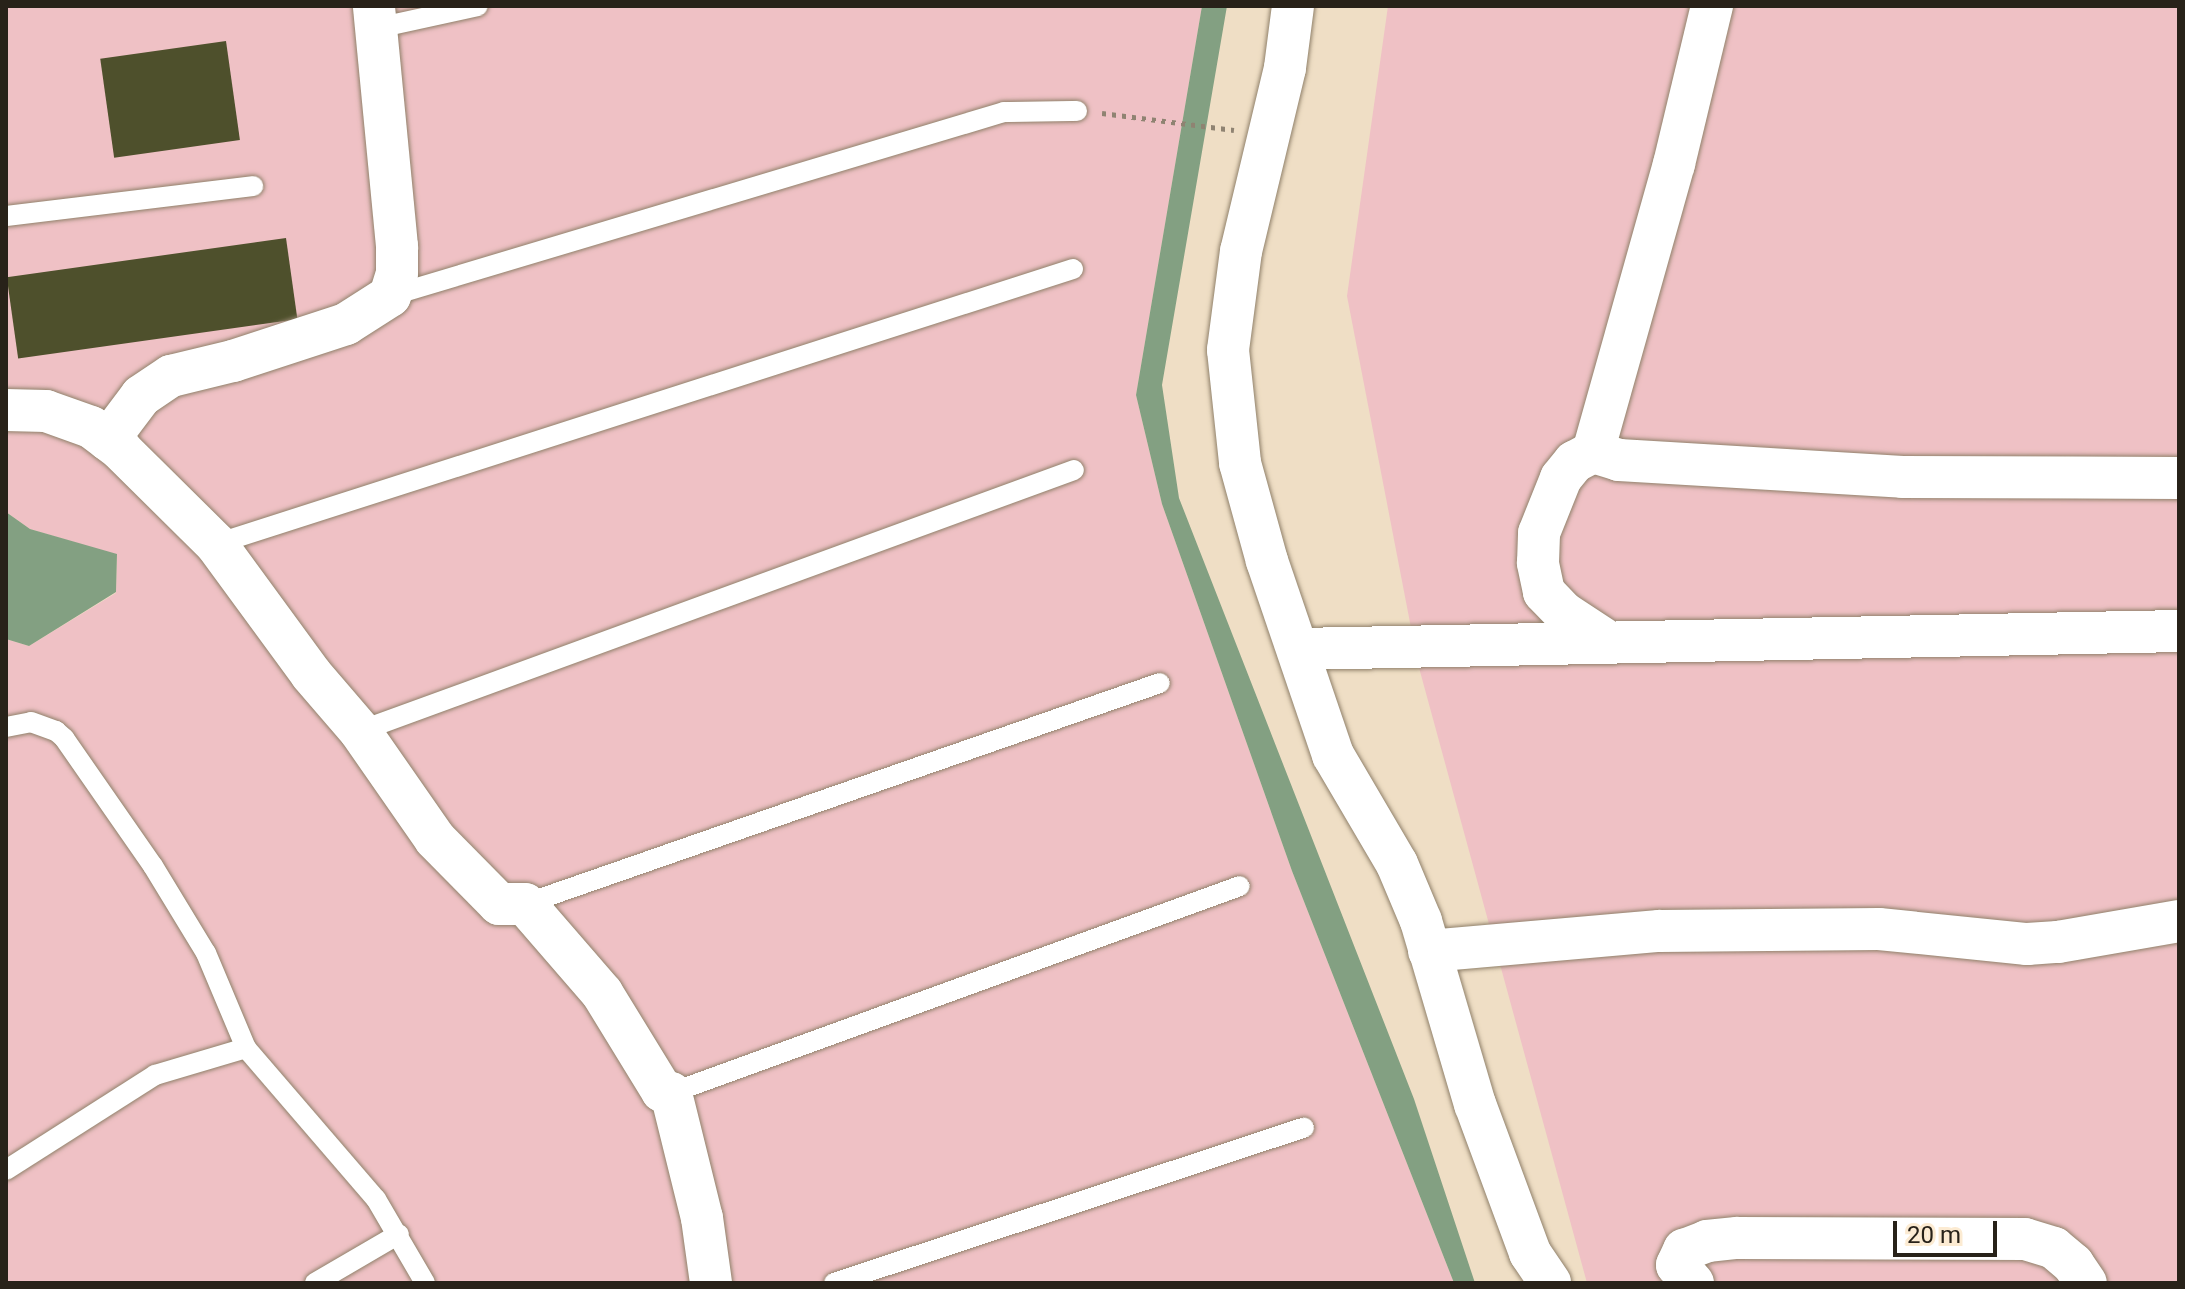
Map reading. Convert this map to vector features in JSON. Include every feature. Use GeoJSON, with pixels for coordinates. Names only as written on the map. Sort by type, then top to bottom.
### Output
{"type":"FeatureCollection","features":[{"type":"Feature","properties":{"kind":"street"},"geometry":{"type":"LineString","coordinates":[[1293,6],[1285,68],[1241,251],[1228,350],[1240,463],[1267,561],[1333,755],[1397,864],[1429,951],[1481,1119],[1530,1253],[1550,1283]]}},
{"type":"Feature","properties":{"kind":"street"},"geometry":{"type":"LineString","coordinates":[[1593,452],[1674,164],[1712,6]]}},
{"type":"Feature","properties":{"kind":"street"},"geometry":{"type":"LineString","coordinates":[[108,440],[141,396],[171,376],[233,361],[346,324],[390,296],[397,273],[397,246],[375,17]]}},
{"type":"Feature","properties":{"kind":"street"},"geometry":{"type":"LineString","coordinates":[[6,410],[46,411],[91,427],[216,544],[311,674],[360,731],[435,839],[499,904],[525,904],[602,993],[662,1091],[671,1093],[702,1218],[711,1283]]}},
{"type":"Feature","properties":{"kind":"street"},"geometry":{"type":"LineString","coordinates":[[1610,643],[1564,613],[1544,592],[1538,563],[1539,533],[1546,508],[1561,478],[1574,462],[1593,452],[1619,460],[1902,477],[2179,478]]}},
{"type":"Feature","properties":{"kind":"street"},"geometry":{"type":"LineString","coordinates":[[1299,649],[2179,631]]}},
{"type":"Feature","properties":{"kind":"street"},"geometry":{"type":"LineString","coordinates":[[1429,951],[1550,938],[1659,931],[1879,929],[2027,944],[2058,942],[2179,921]]}},
{"type":"Feature","properties":{"kind":"street"},"geometry":{"type":"LineString","coordinates":[[1693,1283],[1677,1265],[1684,1250],[1707,1241],[1737,1238],[2025,1239],[2054,1248],[2073,1264],[2086,1283]]}},
{"type":"Feature","properties":{"kind":"lane"},"geometry":{"type":"LineString","coordinates":[[375,17],[478,6]]}},
{"type":"Feature","properties":{"kind":"lane"},"geometry":{"type":"LineString","coordinates":[[390,296],[1004,112],[1077,111]]}},
{"type":"Feature","properties":{"kind":"lane"},"geometry":{"type":"LineString","coordinates":[[6,216],[253,186]]}},
{"type":"Feature","properties":{"kind":"lane"},"geometry":{"type":"LineString","coordinates":[[216,544],[1073,269]]}},
{"type":"Feature","properties":{"kind":"lane"},"geometry":{"type":"LineString","coordinates":[[360,731],[1074,470]]}},
{"type":"Feature","properties":{"kind":"lane"},"geometry":{"type":"LineString","coordinates":[[525,904],[1160,683]]}},
{"type":"Feature","properties":{"kind":"lane"},"geometry":{"type":"LineString","coordinates":[[6,727],[31,722],[56,731],[64,738],[153,866],[206,953],[246,1048],[376,1199],[425,1283]]}},
{"type":"Feature","properties":{"kind":"lane"},"geometry":{"type":"LineString","coordinates":[[671,1093],[1240,886]]}},
{"type":"Feature","properties":{"kind":"lane"},"geometry":{"type":"LineString","coordinates":[[6,1170],[155,1075],[246,1048]]}},
{"type":"Feature","properties":{"kind":"lane"},"geometry":{"type":"LineString","coordinates":[[834,1283],[1304,1128]]}},
{"type":"Feature","properties":{"kind":"lane"},"geometry":{"type":"LineString","coordinates":[[315,1283],[399,1234]]}},
{"type":"Feature","properties":{"kind":"path"},"geometry":{"type":"LineString","coordinates":[[1077,111],[1139,115],[1239,130]]}},
{"type":"Feature","properties":{"kind":"shaded area"},"geometry":{"type":"Polygon","coordinates":[[[6,6],[1202,6],[1136,395],[1162,504],[1292,871],[1454,1283],[6,1283],[6,639],[29,646],[116,593],[117,555],[30,529],[6,512],[6,6]]]}},
{"type":"Feature","properties":{"kind":"shaded area"},"geometry":{"type":"Polygon","coordinates":[[[1202,6],[1227,6],[1162,385],[1179,498],[1414,1099],[1475,1283],[1454,1283],[1292,871],[1162,504],[1136,395],[1202,6]]]}},
{"type":"Feature","properties":{"kind":"shaded area"},"geometry":{"type":"Polygon","coordinates":[[[1388,6],[2179,6],[2179,1283],[1587,1283],[1418,664],[1347,296],[1388,6]]]}},
{"type":"Feature","properties":{"kind":"shaded area"},"geometry":{"type":"Polygon","coordinates":[[[6,512],[30,529],[117,554],[116,592],[29,646],[6,639],[6,512]]]}},
{"type":"Feature","properties":{"kind":"building"},"geometry":{"type":"Polygon","coordinates":[[[226,41],[240,140],[114,158],[100,59],[226,41]]]}},
{"type":"Feature","properties":{"kind":"building"},"geometry":{"type":"Polygon","coordinates":[[[286,238],[297,319],[18,358],[7,277],[286,238]]]}}]}
